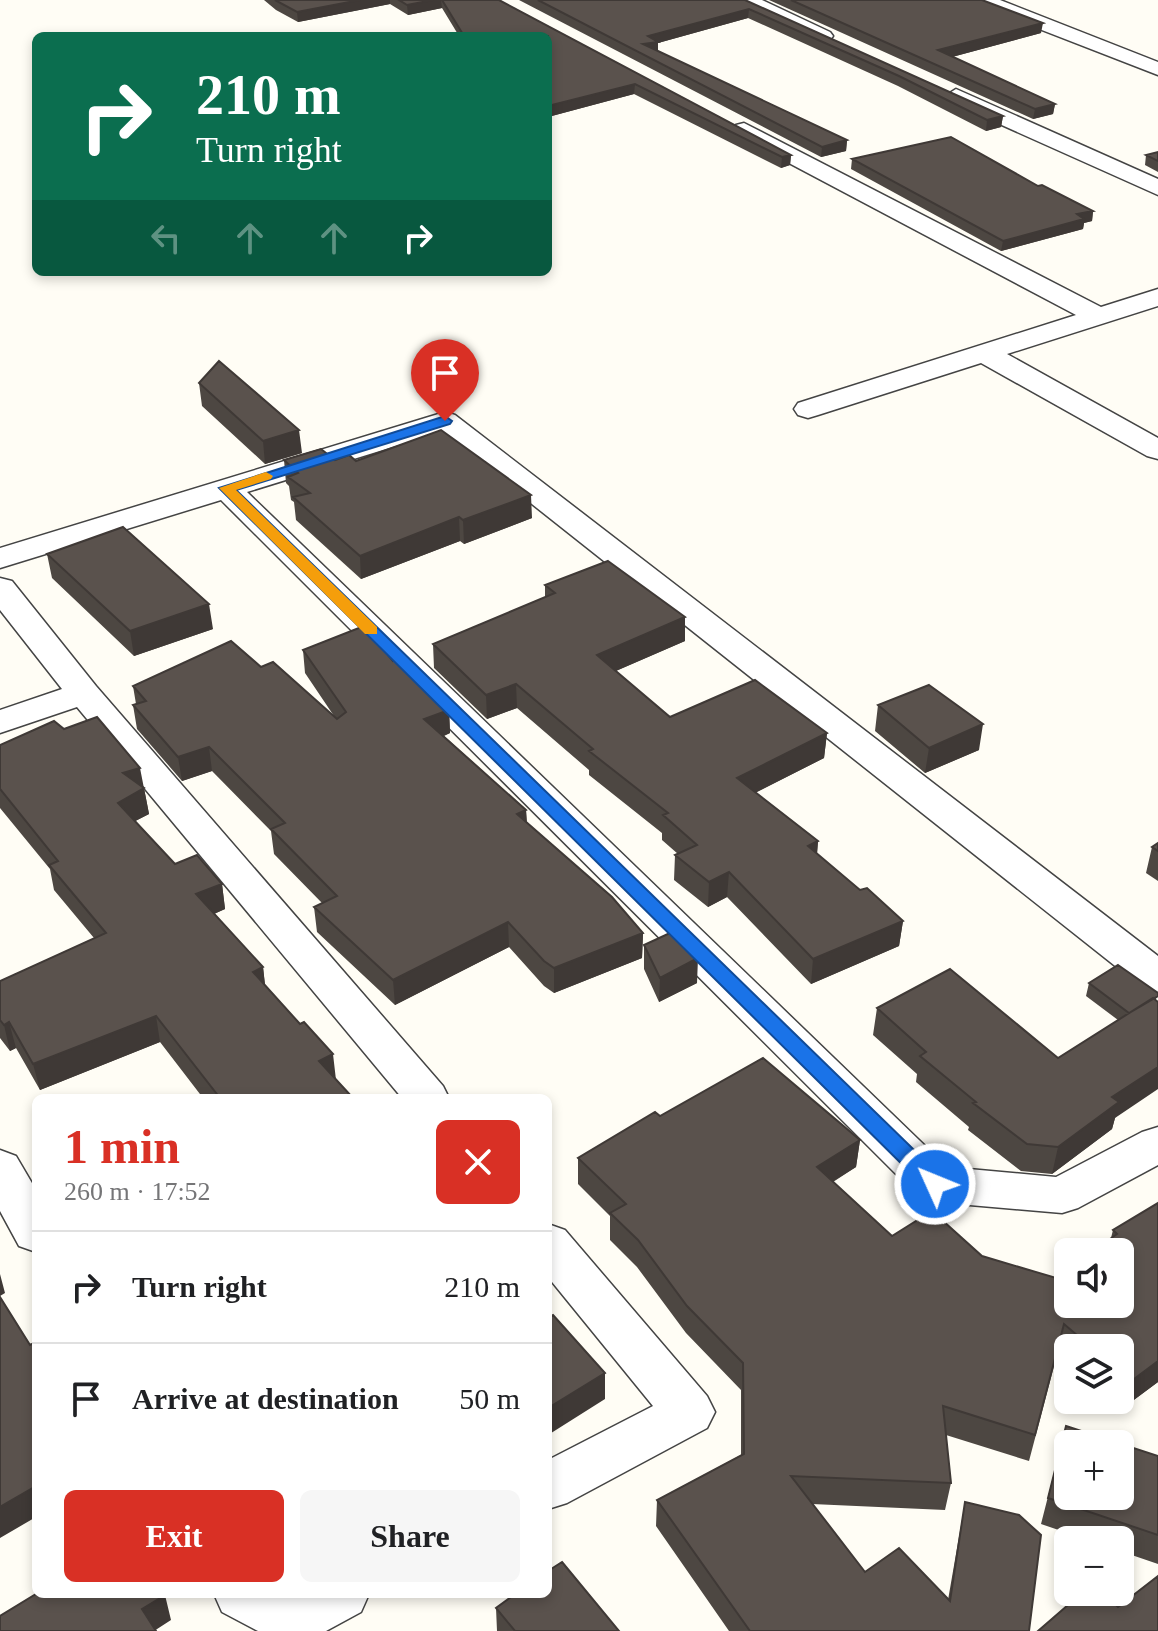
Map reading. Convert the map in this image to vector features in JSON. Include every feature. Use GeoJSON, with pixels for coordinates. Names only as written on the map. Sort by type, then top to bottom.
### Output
{"type":"FeatureCollection","features":[{"type":"Feature","properties":{"kind":"street"},"geometry":{"type":"LineString","coordinates":[[746,0],[838,43]]}},
{"type":"Feature","properties":{"kind":"street"},"geometry":{"type":"LineString","coordinates":[[982,0],[1158,69]]}},
{"type":"Feature","properties":{"kind":"street"},"geometry":{"type":"LineString","coordinates":[[939,88],[1158,188]]}},
{"type":"Feature","properties":{"kind":"street"},"geometry":{"type":"LineString","coordinates":[[722,118],[1099,316]]}},
{"type":"Feature","properties":{"kind":"street"},"geometry":{"type":"LineString","coordinates":[[808,409],[1158,297]]}},
{"type":"Feature","properties":{"kind":"street"},"geometry":{"type":"LineString","coordinates":[[984,353],[1158,450]]}},
{"type":"Feature","properties":{"kind":"street"},"geometry":{"type":"LineString","coordinates":[[0,558],[445,421],[1158,978]]}},
{"type":"Feature","properties":{"kind":"street"},"geometry":{"type":"LineString","coordinates":[[226,488],[935,1184],[1062,1195],[1158,1144]]}},
{"type":"Feature","properties":{"kind":"street"},"geometry":{"type":"LineString","coordinates":[[0,588],[84,693],[424,1094]]}},
{"type":"Feature","properties":{"kind":"street"},"geometry":{"type":"LineString","coordinates":[[0,722],[84,693]]}},
{"type":"Feature","properties":{"kind":"street"},"geometry":{"type":"LineString","coordinates":[[0,1168],[32,1226]]}},
{"type":"Feature","properties":{"kind":"street"},"geometry":{"type":"LineString","coordinates":[[552,1248],[689,1412],[552,1484]]}},
{"type":"Feature","properties":{"kind":"street"},"geometry":{"type":"LineString","coordinates":[[250,1598],[292,1620],[333,1598]]}},
{"type":"Feature","properties":{"kind":"building"},"geometry":{"type":"Polygon","coordinates":[[[275,0],[360,0],[297,12],[275,0]]]}},
{"type":"Feature","properties":{"kind":"building"},"geometry":{"type":"Polygon","coordinates":[[[399,0],[433,0],[407,5],[399,0]]]}},
{"type":"Feature","properties":{"kind":"building"},"geometry":{"type":"Polygon","coordinates":[[[442,0],[499,0],[791,155],[782,157],[635,84],[552,105],[552,32],[462,32],[442,0]]]}},
{"type":"Feature","properties":{"kind":"building"},"geometry":{"type":"Polygon","coordinates":[[[538,0],[745,0],[1003,116],[987,120],[899,76],[749,9],[648,36],[658,42],[643,44],[847,140],[822,147],[538,0]]]}},
{"type":"Feature","properties":{"kind":"building"},"geometry":{"type":"Polygon","coordinates":[[[791,0],[982,0],[1043,23],[938,50],[1055,104],[1035,109],[791,0]]]}},
{"type":"Feature","properties":{"kind":"building"},"geometry":{"type":"Polygon","coordinates":[[[951,137],[1038,186],[1042,185],[1093,211],[1077,214],[1084,219],[1003,241],[852,159],[951,137]]]}},
{"type":"Feature","properties":{"kind":"building"},"geometry":{"type":"Polygon","coordinates":[[[1158,152],[1158,161],[1146,155],[1158,152]]]}},
{"type":"Feature","properties":{"kind":"building"},"geometry":{"type":"Polygon","coordinates":[[[219,361],[299,430],[263,441],[199,383],[219,361]]]}},
{"type":"Feature","properties":{"kind":"building"},"geometry":{"type":"Polygon","coordinates":[[[441,430],[531,495],[463,520],[459,517],[360,556],[293,497],[310,493],[288,477],[298,473],[284,460],[321,449],[335,460],[349,455],[356,461],[441,430]]]}},
{"type":"Feature","properties":{"kind":"building"},"geometry":{"type":"Polygon","coordinates":[[[123,527],[209,604],[130,631],[47,554],[123,527]]]}},
{"type":"Feature","properties":{"kind":"building"},"geometry":{"type":"Polygon","coordinates":[[[608,561],[685,617],[597,655],[670,717],[755,680],[827,733],[737,778],[818,841],[808,846],[860,890],[867,888],[903,921],[813,959],[729,872],[709,882],[675,855],[697,845],[663,815],[668,813],[589,751],[593,749],[516,684],[486,695],[433,644],[555,593],[545,585],[608,561]]]}},
{"type":"Feature","properties":{"kind":"building"},"geometry":{"type":"Polygon","coordinates":[[[364,626],[393,661],[398,659],[449,710],[424,719],[526,810],[517,814],[612,897],[643,933],[554,968],[508,922],[393,980],[314,907],[337,896],[271,829],[285,823],[209,747],[178,757],[133,705],[146,701],[133,686],[231,641],[261,667],[273,662],[337,719],[346,712],[303,650],[364,626]]]}},
{"type":"Feature","properties":{"kind":"building"},"geometry":{"type":"Polygon","coordinates":[[[929,685],[983,724],[929,748],[878,705],[929,685]]]}},
{"type":"Feature","properties":{"kind":"building"},"geometry":{"type":"Polygon","coordinates":[[[97,717],[140,768],[123,773],[144,788],[118,803],[175,864],[197,855],[222,884],[196,894],[263,967],[253,972],[300,1024],[304,1022],[333,1054],[319,1061],[349,1094],[217,1094],[156,1016],[33,1064],[9,1022],[4,1025],[0,1020],[0,981],[106,933],[49,865],[58,861],[0,789],[0,745],[54,721],[64,729],[97,717]]]}},
{"type":"Feature","properties":{"kind":"building"},"geometry":{"type":"Polygon","coordinates":[[[670,933],[698,958],[660,978],[644,945],[670,933]]]}},
{"type":"Feature","properties":{"kind":"building"},"geometry":{"type":"Polygon","coordinates":[[[1118,965],[1158,996],[1129,1013],[1089,983],[1118,965]]]}},
{"type":"Feature","properties":{"kind":"building"},"geometry":{"type":"Polygon","coordinates":[[[950,969],[1058,1058],[1153,998],[1158,1002],[1158,1067],[1112,1097],[1119,1102],[1058,1147],[1027,1144],[973,1103],[976,1102],[920,1056],[926,1052],[877,1008],[950,969]]]}},
{"type":"Feature","properties":{"kind":"building"},"geometry":{"type":"Polygon","coordinates":[[[763,1058],[860,1140],[817,1167],[892,1236],[932,1211],[982,1256],[1054,1277],[1054,1318],[1134,1318],[1134,1238],[1111,1238],[1117,1234],[1113,1230],[1158,1203],[1158,1361],[1134,1379],[1134,1334],[1076,1334],[1064,1324],[1061,1334],[1054,1334],[1054,1362],[1035,1435],[943,1406],[951,1483],[791,1476],[865,1572],[899,1548],[950,1601],[965,1502],[1019,1515],[1041,1535],[1029,1631],[750,1631],[657,1500],[744,1454],[743,1363],[687,1306],[638,1240],[610,1213],[626,1204],[578,1158],[655,1112],[660,1116],[763,1058]]]}},
{"type":"Feature","properties":{"kind":"building"},"geometry":{"type":"Polygon","coordinates":[[[0,1297],[32,1344],[32,1488],[0,1507],[0,1297]]]}},
{"type":"Feature","properties":{"kind":"building"},"geometry":{"type":"Polygon","coordinates":[[[552,1316],[605,1373],[552,1406],[552,1316]]]}},
{"type":"Feature","properties":{"kind":"building"},"geometry":{"type":"Polygon","coordinates":[[[1134,1448],[1158,1456],[1158,1535],[1084,1510],[1134,1510],[1134,1448]]]}},
{"type":"Feature","properties":{"kind":"building"},"geometry":{"type":"Polygon","coordinates":[[[1054,1474],[1054,1500],[1048,1498],[1054,1474]]]}},
{"type":"Feature","properties":{"kind":"building"},"geometry":{"type":"Polygon","coordinates":[[[562,1562],[619,1631],[515,1631],[496,1608],[510,1598],[552,1598],[552,1568],[562,1562]]]}},
{"type":"Feature","properties":{"kind":"building"},"geometry":{"type":"Polygon","coordinates":[[[1158,1576],[1158,1631],[1038,1631],[1067,1606],[1134,1606],[1134,1595],[1158,1576]]]}},
{"type":"Feature","properties":{"kind":"building"},"geometry":{"type":"Polygon","coordinates":[[[32,1596],[160,1598],[142,1609],[156,1631],[0,1631],[0,1616],[32,1596]]]}},
{"type":"Feature","properties":{"kind":"slow traffic"},"geometry":{"type":"LineString","coordinates":[[266,476],[226,488],[371,630]]}},
{"type":"Feature","properties":{"kind":"route"},"geometry":{"type":"LineString","coordinates":[[445,421],[226,488],[935,1184]]}}]}
